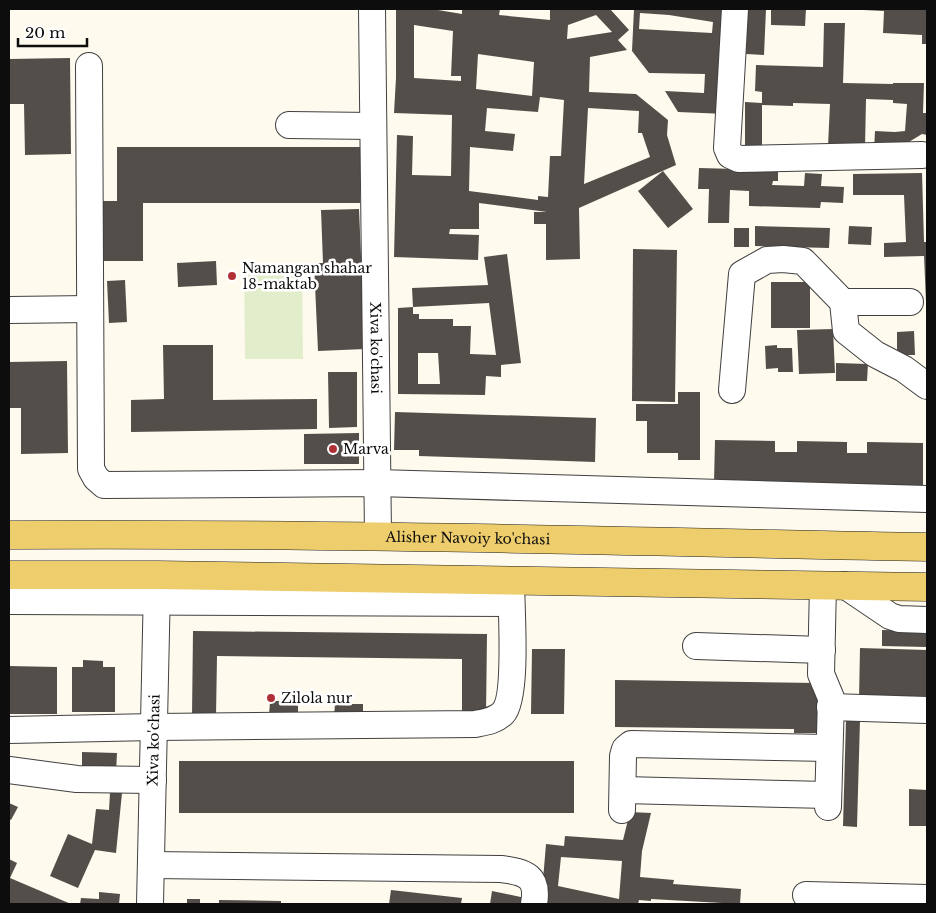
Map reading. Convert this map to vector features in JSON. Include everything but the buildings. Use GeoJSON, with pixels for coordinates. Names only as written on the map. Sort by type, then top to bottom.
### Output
{"type":"FeatureCollection","features":[{"type":"Feature","properties":{"kind":"main road","name":"Alisher Navoiy ko'chasi"},"geometry":{"type":"LineString","coordinates":[[9,534],[378,536],[927,547]]}},
{"type":"Feature","properties":{"kind":"main road"},"geometry":{"type":"LineString","coordinates":[[9,575],[157,575],[511,592],[834,585],[927,586]]}},
{"type":"Feature","properties":{"kind":"street","name":"Xiva ko'chasi"},"geometry":{"type":"LineString","coordinates":[[372,9],[378,536]]}},
{"type":"Feature","properties":{"kind":"street"},"geometry":{"type":"LineString","coordinates":[[734,9],[727,148],[730,155],[739,159],[922,155]]}},
{"type":"Feature","properties":{"kind":"street"},"geometry":{"type":"LineString","coordinates":[[89,66],[91,469],[96,478],[104,485],[377,483],[927,499]]}},
{"type":"Feature","properties":{"kind":"street"},"geometry":{"type":"LineString","coordinates":[[289,125],[373,126]]}},
{"type":"Feature","properties":{"kind":"street"},"geometry":{"type":"LineString","coordinates":[[732,390],[742,274],[767,260],[783,259],[803,261],[843,302],[846,330],[875,354],[904,369],[927,386]]}},
{"type":"Feature","properties":{"kind":"street"},"geometry":{"type":"LineString","coordinates":[[843,302],[910,302]]}},
{"type":"Feature","properties":{"kind":"street"},"geometry":{"type":"LineString","coordinates":[[9,310],[90,310]]}},
{"type":"Feature","properties":{"kind":"street","name":"Xiva ko'chasi"},"geometry":{"type":"LineString","coordinates":[[150,904],[157,575]]}},
{"type":"Feature","properties":{"kind":"street"},"geometry":{"type":"LineString","coordinates":[[829,748],[631,744],[625,749],[622,800],[828,801],[831,698],[821,674],[822,650],[834,585],[890,616],[899,619],[927,620]]}},
{"type":"Feature","properties":{"kind":"street"},"geometry":{"type":"LineString","coordinates":[[9,601],[157,603],[511,592],[512,680],[509,700],[504,712],[494,720],[475,724],[9,730]]}},
{"type":"Feature","properties":{"kind":"street"},"geometry":{"type":"LineString","coordinates":[[696,646],[822,650]]}},
{"type":"Feature","properties":{"kind":"street"},"geometry":{"type":"LineString","coordinates":[[830,707],[927,710]]}},
{"type":"Feature","properties":{"kind":"street"},"geometry":{"type":"LineString","coordinates":[[9,770],[77,779],[153,780]]}},
{"type":"Feature","properties":{"kind":"street"},"geometry":{"type":"LineString","coordinates":[[152,865],[501,869],[523,872],[530,878],[535,887],[534,904]]}},
{"type":"Feature","properties":{"kind":"street"},"geometry":{"type":"LineString","coordinates":[[806,895],[927,898]]}},
{"type":"Feature","properties":{"kind":"green space"},"geometry":{"type":"Polygon","coordinates":[[[302,264],[303,359],[245,359],[244,265],[302,264]]]}},
{"type":"Feature","properties":{"kind":"place","name":"Namangan shahar 18-maktab"},"geometry":{"type":"Point","coordinates":[232,276]}},
{"type":"Feature","properties":{"kind":"place","name":"Marva"},"geometry":{"type":"Point","coordinates":[333,449]}},
{"type":"Feature","properties":{"kind":"place","name":"Zilola nur"},"geometry":{"type":"Point","coordinates":[271,698]}}]}
